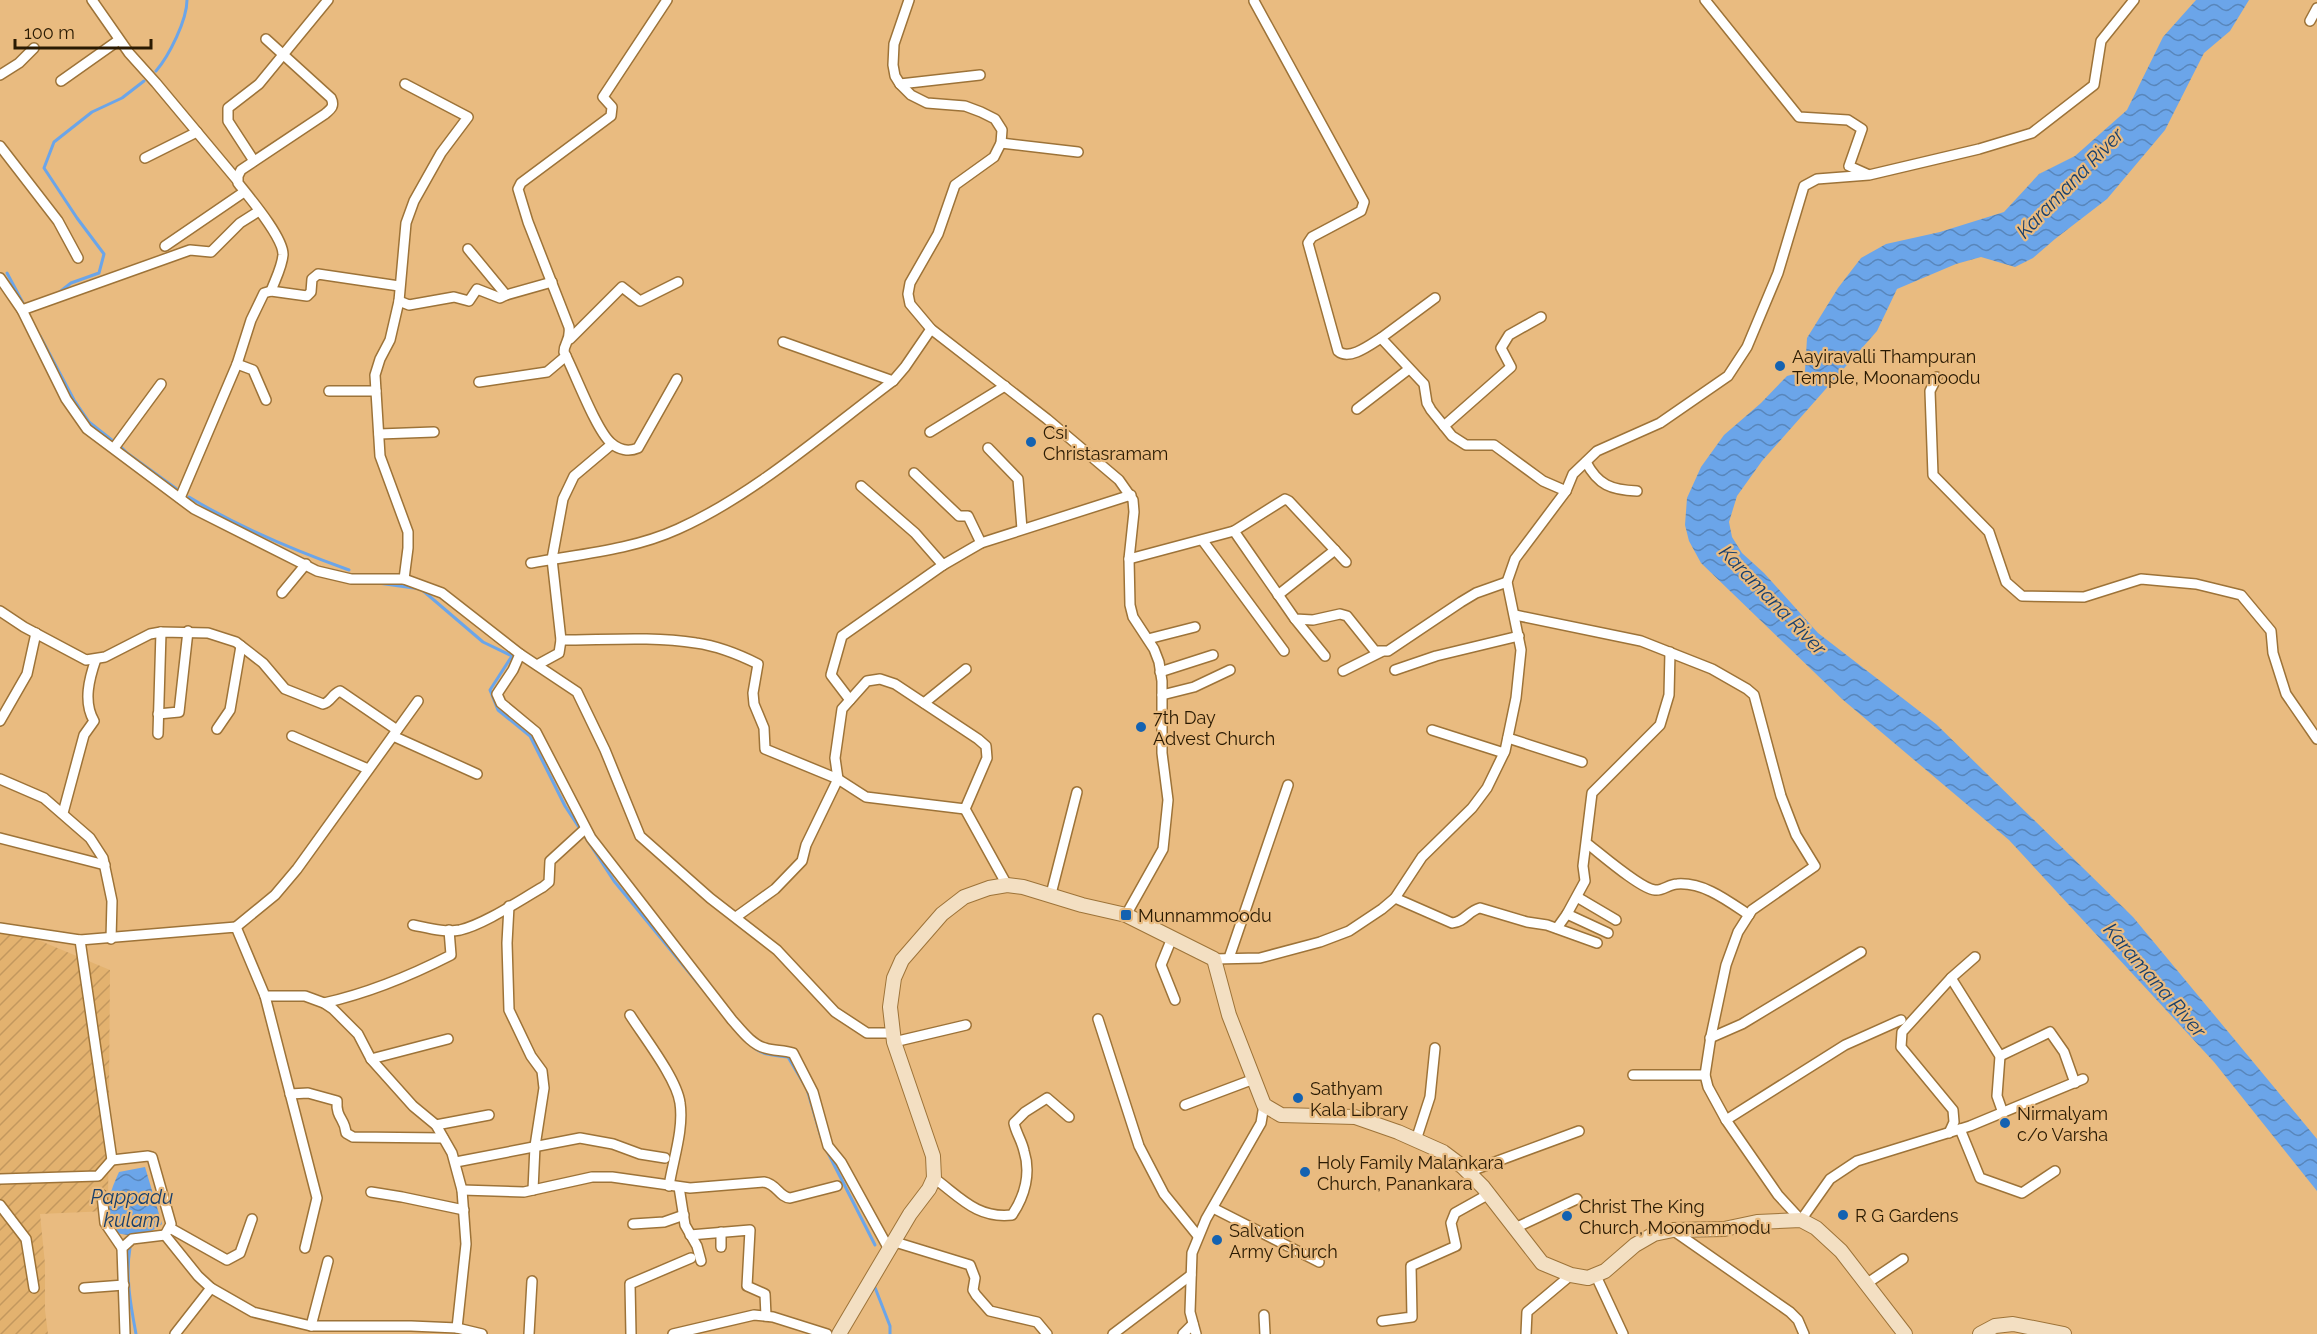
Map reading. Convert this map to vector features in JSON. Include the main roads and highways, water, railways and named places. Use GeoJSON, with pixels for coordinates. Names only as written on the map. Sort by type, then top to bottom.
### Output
{"type":"FeatureCollection","features":[{"type":"Feature","properties":{"kind":"main road"},"geometry":{"type":"LineString","coordinates":[[838,1333],[934,1178],[933,1156],[893,1038],[890,1007],[894,978],[902,960],[942,914],[964,897],[989,888],[1007,885],[1051,894],[1082,905],[1126,915],[1214,959],[1229,1015],[1264,1105],[1281,1115],[1355,1117],[1443,1152],[1468,1172],[1489,1194],[1542,1263],[1570,1275],[1588,1278],[1605,1271],[1635,1245],[1654,1234],[1672,1230],[1724,1229],[1757,1222],[1801,1220],[1816,1228],[1841,1251],[1905,1334]]}},
{"type":"Feature","properties":{"kind":"main road"},"geometry":{"type":"LineString","coordinates":[[1980,1334],[1995,1326],[2013,1324],[2064,1334]]}},
{"type":"Feature","properties":{"kind":"water","name":"Karamana River"},"geometry":{"type":"Polygon","coordinates":[[[2196,0],[2249,0],[2230,31],[2204,53],[2165,130],[2107,199],[2033,258],[2015,267],[1981,257],[1956,264],[1897,289],[1877,331],[1762,461],[1737,496],[1729,522],[1732,537],[1742,553],[1764,573],[1818,633],[1936,724],[2133,917],[2317,1139],[2317,1191],[2214,1062],[2009,840],[1842,699],[1701,563],[1689,541],[1685,525],[1687,498],[1701,467],[1724,435],[1761,403],[1787,376],[1805,371],[1807,338],[1838,288],[1861,258],[1886,244],[1940,232],[2004,212],[2039,174],[2075,156],[2127,110],[2163,37],[2196,0]]]}},
{"type":"Feature","properties":{"kind":"water","name":"Pappadu kulam"},"geometry":{"type":"Polygon","coordinates":[[[145,1167],[162,1224],[140,1235],[116,1233],[110,1216],[109,1202],[119,1172],[145,1167]]]}},
{"type":"Feature","properties":{"kind":"waterway"},"geometry":{"type":"LineString","coordinates":[[156,71],[176,37],[184,17],[187,0]]}},
{"type":"Feature","properties":{"kind":"waterway"},"geometry":{"type":"LineString","coordinates":[[57,294],[71,283],[99,273],[104,254],[44,168],[54,142],[92,112],[122,98],[144,81]]}},
{"type":"Feature","properties":{"kind":"waterway"},"geometry":{"type":"LineString","coordinates":[[7,273],[23,303]]}},
{"type":"Feature","properties":{"kind":"waterway"},"geometry":{"type":"LineString","coordinates":[[40,336],[74,400],[89,422],[113,441]]}},
{"type":"Feature","properties":{"kind":"waterway"},"geometry":{"type":"LineString","coordinates":[[121,447],[178,490]]}},
{"type":"Feature","properties":{"kind":"waterway"},"geometry":{"type":"LineString","coordinates":[[189,497],[267,538],[349,570]]}},
{"type":"Feature","properties":{"kind":"waterway"},"geometry":{"type":"LineString","coordinates":[[378,583],[421,589],[483,642],[512,656],[490,690],[498,710],[530,736],[565,806],[614,881],[701,987]]}},
{"type":"Feature","properties":{"kind":"waterway"},"geometry":{"type":"LineString","coordinates":[[750,1044],[763,1053],[788,1057],[807,1089],[821,1137]]}},
{"type":"Feature","properties":{"kind":"waterway"},"geometry":{"type":"LineString","coordinates":[[827,1151],[875,1245]]}},
{"type":"Feature","properties":{"kind":"waterway"},"geometry":{"type":"LineString","coordinates":[[130,1248],[128,1280],[136,1334]]}},
{"type":"Feature","properties":{"kind":"waterway"},"geometry":{"type":"LineString","coordinates":[[874,1285],[890,1326],[890,1334]]}},
{"type":"Feature","properties":{"kind":"place","name":"Aayiravalli Thampuran Temple, Moonamoodu"},"geometry":{"type":"Point","coordinates":[1780,366]}},
{"type":"Feature","properties":{"kind":"place","name":"Csi Christasramam"},"geometry":{"type":"Point","coordinates":[1031,442]}},
{"type":"Feature","properties":{"kind":"place","name":"7th Day Advest Church"},"geometry":{"type":"Point","coordinates":[1141,727]}},
{"type":"Feature","properties":{"kind":"place","name":"Munnammoodu"},"geometry":{"type":"Point","coordinates":[1126,915]}},
{"type":"Feature","properties":{"kind":"place","name":"Sathyam Kala Library"},"geometry":{"type":"Point","coordinates":[1298,1098]}},
{"type":"Feature","properties":{"kind":"place","name":"Nirmalyam c/o Varsha"},"geometry":{"type":"Point","coordinates":[2005,1123]}},
{"type":"Feature","properties":{"kind":"place","name":"Holy Family Malankara Church, Panankara"},"geometry":{"type":"Point","coordinates":[1305,1172]}},
{"type":"Feature","properties":{"kind":"place","name":"R G Gardens"},"geometry":{"type":"Point","coordinates":[1843,1215]}},
{"type":"Feature","properties":{"kind":"place","name":"Christ The King Church, Moonammodu"},"geometry":{"type":"Point","coordinates":[1567,1216]}},
{"type":"Feature","properties":{"kind":"place","name":"Salvation Army Church"},"geometry":{"type":"Point","coordinates":[1217,1240]}}]}
